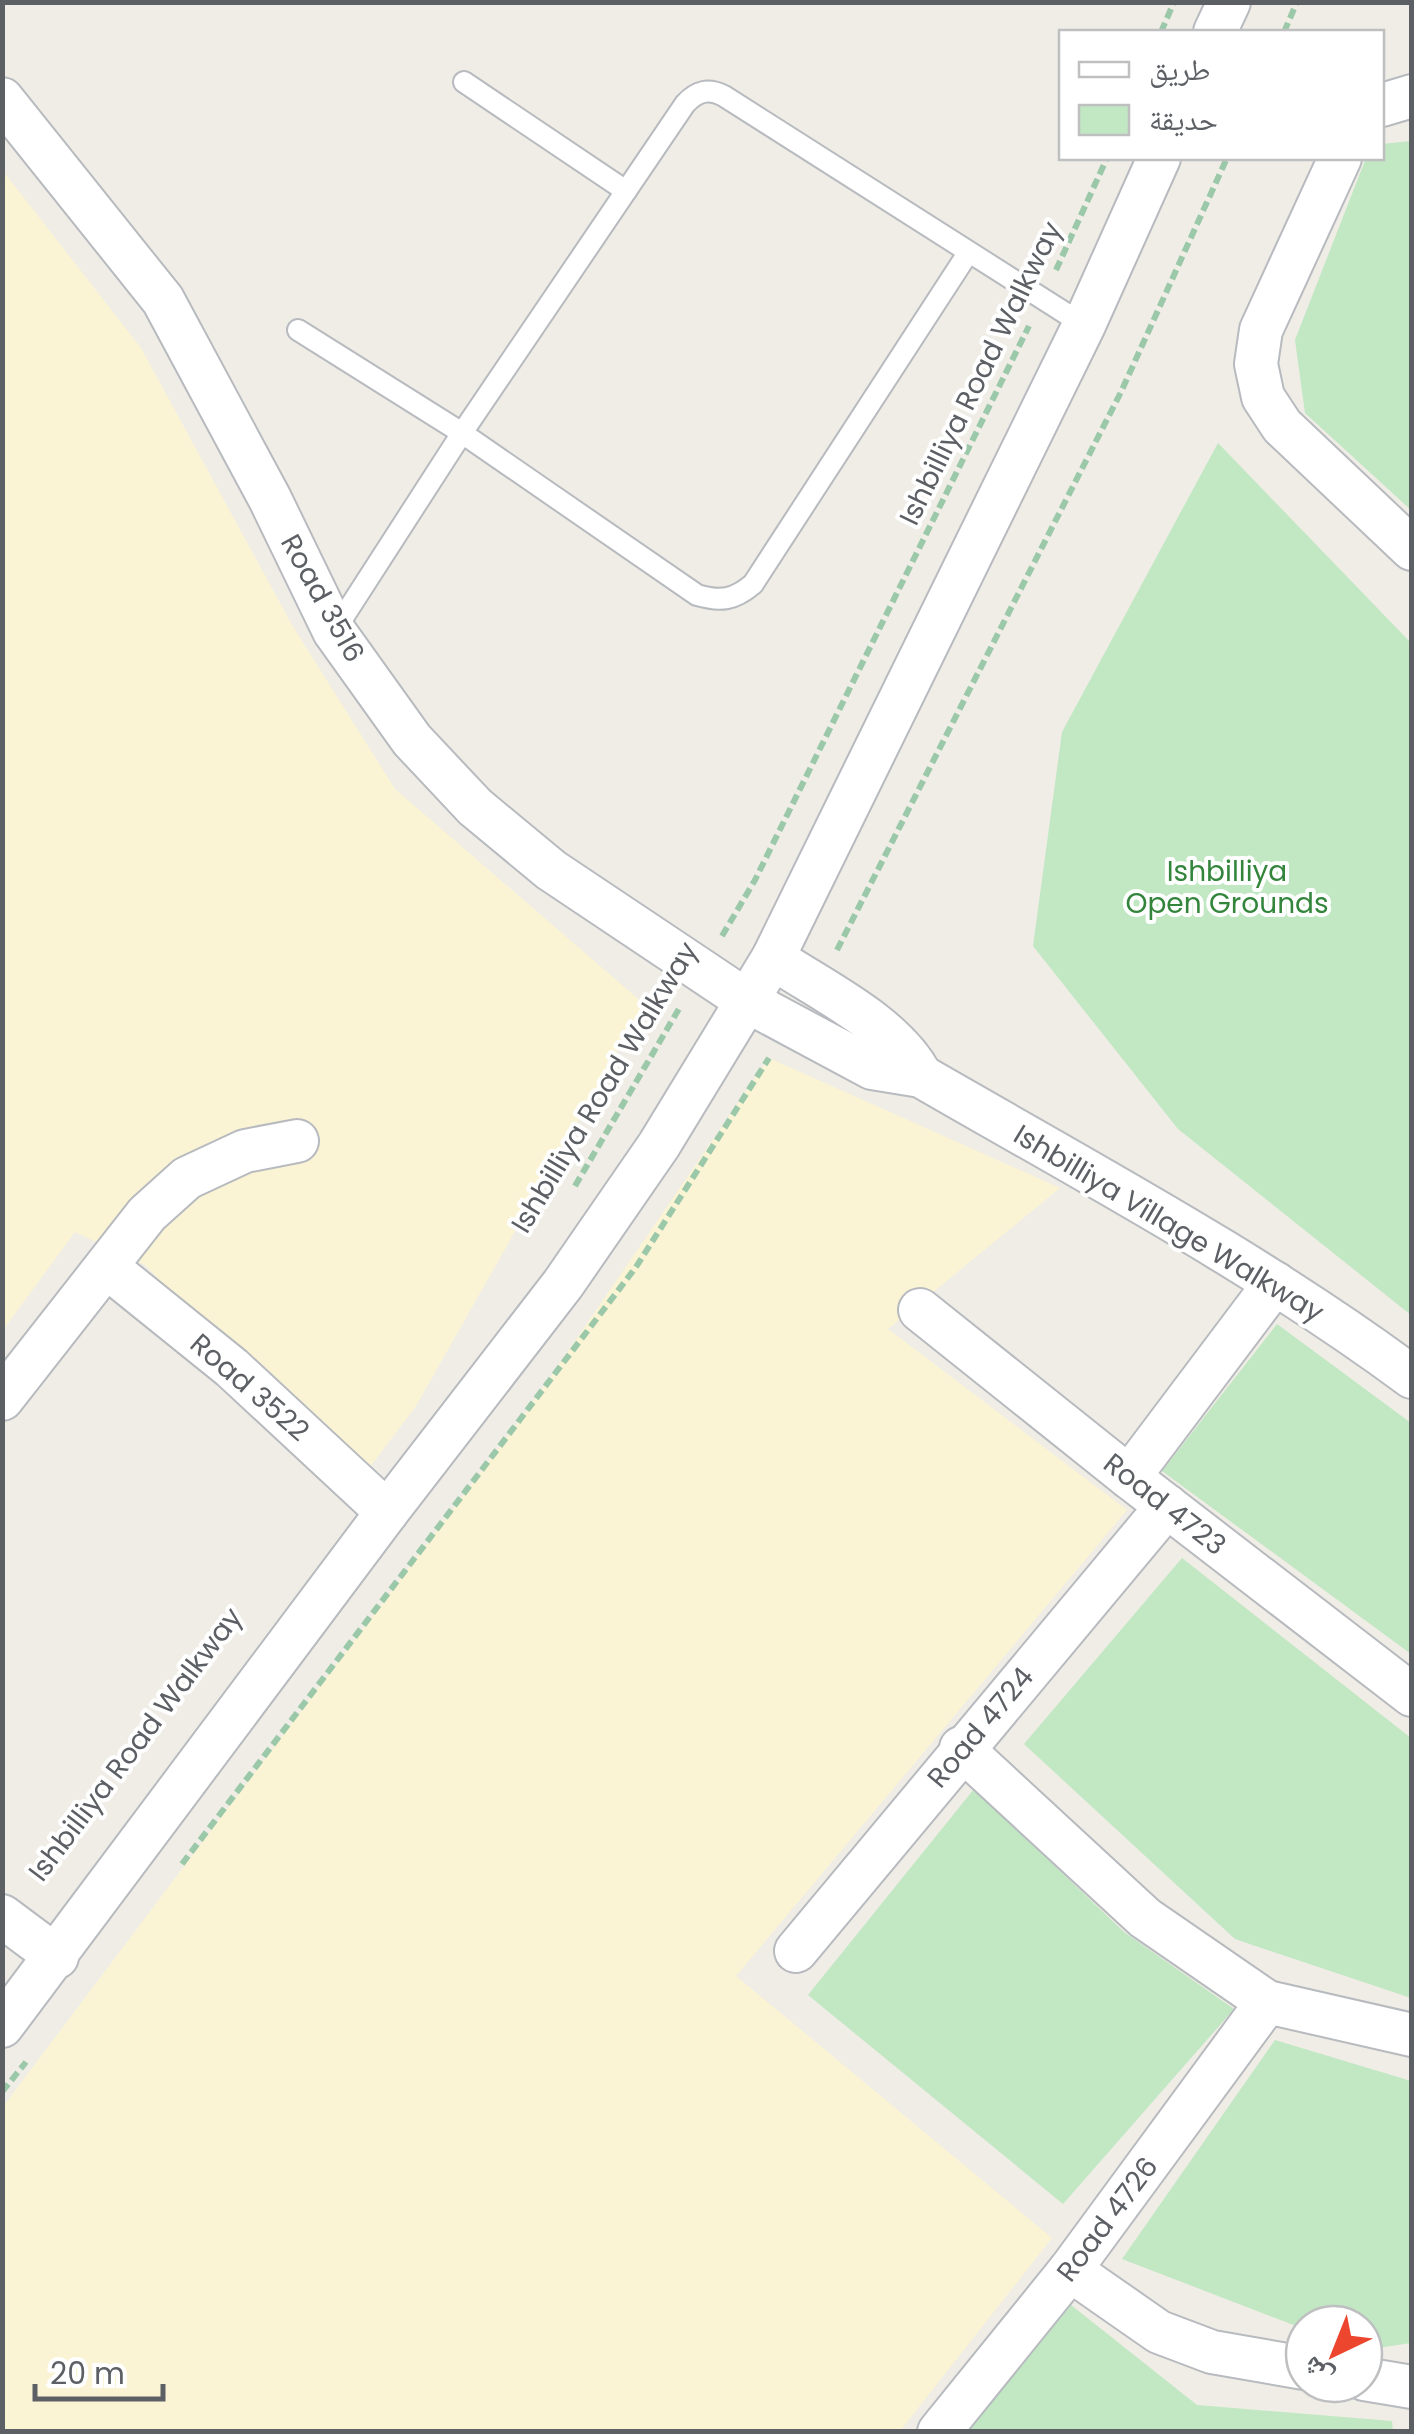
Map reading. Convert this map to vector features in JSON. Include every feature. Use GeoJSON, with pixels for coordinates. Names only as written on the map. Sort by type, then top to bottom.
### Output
{"type":"FeatureCollection","features":[{"type":"Feature","properties":{"kind":"street"},"geometry":{"type":"LineString","coordinates":[[1217,30],[1229,2]]}},
{"type":"Feature","properties":{"kind":"street"},"geometry":{"type":"LineString","coordinates":[[1384,105],[1412,96]]}},
{"type":"Feature","properties":{"kind":"street","name":"Road 3516"},"geometry":{"type":"LineString","coordinates":[[2,99],[163,300],[270,499],[334,631],[412,740],[475,807],[551,870],[747,1002],[872,1068],[921,1076]]}},
{"type":"Feature","properties":{"kind":"street"},"geometry":{"type":"LineString","coordinates":[[2,2026],[386,1512],[563,1284],[659,1146],[772,958],[1084,325],[1158,160]]}},
{"type":"Feature","properties":{"kind":"street"},"geometry":{"type":"LineString","coordinates":[[1339,160],[1261,330],[1256,364],[1264,397],[1282,426],[1412,548]]}},
{"type":"Feature","properties":{"kind":"street"},"geometry":{"type":"LineString","coordinates":[[772,958],[887,1034],[913,1060],[921,1076]]}},
{"type":"Feature","properties":{"kind":"street","name":"Ishbilliya Village Walkway"},"geometry":{"type":"LineString","coordinates":[[921,1076],[1274,1283],[1412,1378]]}},
{"type":"Feature","properties":{"kind":"street"},"geometry":{"type":"LineString","coordinates":[[2,1400],[147,1214],[187,1178],[245,1150],[297,1141]]}},
{"type":"Feature","properties":{"kind":"street","name":"Road 3522"},"geometry":{"type":"LineString","coordinates":[[108,1268],[232,1368],[386,1512]]}},
{"type":"Feature","properties":{"kind":"street"},"geometry":{"type":"LineString","coordinates":[[1128,1477],[1274,1283]]}},
{"type":"Feature","properties":{"kind":"street","name":"Road 4723"},"geometry":{"type":"LineString","coordinates":[[920,1310],[1128,1477],[1412,1694]]}},
{"type":"Feature","properties":{"kind":"street","name":"Road 4724"},"geometry":{"type":"LineString","coordinates":[[796,1951],[1166,1506]]}},
{"type":"Feature","properties":{"kind":"street"},"geometry":{"type":"LineString","coordinates":[[962,1748],[1145,1918],[1267,2002],[1412,2035]]}},
{"type":"Feature","properties":{"kind":"street"},"geometry":{"type":"LineString","coordinates":[[2,1916],[57,1957]]}},
{"type":"Feature","properties":{"kind":"street","name":"Road 4726"},"geometry":{"type":"LineString","coordinates":[[939,2432],[1070,2270],[1267,2002]]}},
{"type":"Feature","properties":{"kind":"street"},"geometry":{"type":"LineString","coordinates":[[1070,2270],[1159,2332],[1212,2352],[1284,2365]]}},
{"type":"Feature","properties":{"kind":"street"},"geometry":{"type":"LineString","coordinates":[[1384,2382],[1412,2387]]}},
{"type":"Feature","properties":{"kind":"lane"},"geometry":{"type":"LineString","coordinates":[[464,82],[626,190]]}},
{"type":"Feature","properties":{"kind":"lane"},"geometry":{"type":"LineString","coordinates":[[334,631],[462,432],[685,104],[699,92],[708,90],[724,96],[1084,325]]}},
{"type":"Feature","properties":{"kind":"lane"},"geometry":{"type":"LineString","coordinates":[[298,330],[462,432],[697,595],[717,601],[737,597],[753,584],[968,253]]}},
{"type":"Feature","properties":{"kind":"path"},"geometry":{"type":"LineString","coordinates":[[1162,30],[1174,2]]}},
{"type":"Feature","properties":{"kind":"path"},"geometry":{"type":"LineString","coordinates":[[1285,30],[1297,2]]}},
{"type":"Feature","properties":{"kind":"path","name":"Ishbilliya Road Walkway"},"geometry":{"type":"LineString","coordinates":[[570,1194],[756,880],[1042,300],[1106,160]]}},
{"type":"Feature","properties":{"kind":"green space"},"geometry":{"type":"Polygon","coordinates":[[[1412,141],[1411,510],[1305,413],[1295,340],[1365,160],[1384,160],[1384,144],[1412,141]]]}},
{"type":"Feature","properties":{"kind":"green space","name":"Ishbilliya Open Grounds"},"geometry":{"type":"Polygon","coordinates":[[[1218,443],[1411,643],[1411,1315],[1178,1129],[1033,946],[1062,732],[1218,443]]]}},
{"type":"Feature","properties":{"kind":"green space"},"geometry":{"type":"Polygon","coordinates":[[[1277,1324],[1411,1423],[1411,1654],[1162,1471],[1277,1324]]]}},
{"type":"Feature","properties":{"kind":"green space"},"geometry":{"type":"Polygon","coordinates":[[[1182,1558],[1411,1738],[1411,1998],[1235,1939],[1024,1744],[1182,1558]]]}},
{"type":"Feature","properties":{"kind":"green space"},"geometry":{"type":"Polygon","coordinates":[[[974,1789],[1124,1932],[1234,2009],[1063,2204],[808,1995],[974,1789]]]}},
{"type":"Feature","properties":{"kind":"green space"},"geometry":{"type":"Polygon","coordinates":[[[1275,2040],[1411,2081],[1411,2343],[1384,2347],[1384,2304],[1284,2304],[1284,2321],[1122,2259],[1275,2040]]]}},
{"type":"Feature","properties":{"kind":"green space"},"geometry":{"type":"Polygon","coordinates":[[[1071,2305],[1197,2405],[1392,2421],[1393,2431],[968,2431],[1071,2305]]]}},
{"type":"Feature","properties":{"kind":"sand"},"geometry":{"type":"Polygon","coordinates":[[[3,171],[141,348],[292,625],[395,789],[644,1004],[416,1406],[357,1484],[145,1265],[75,1232],[3,1330],[3,171]]]}},
{"type":"Feature","properties":{"kind":"sand"},"geometry":{"type":"Polygon","coordinates":[[[769,1058],[1060,1188],[888,1329],[1127,1510],[736,1976],[1052,2238],[900,2431],[3,2431],[2,2108],[527,1411],[769,1058]]]}}]}
